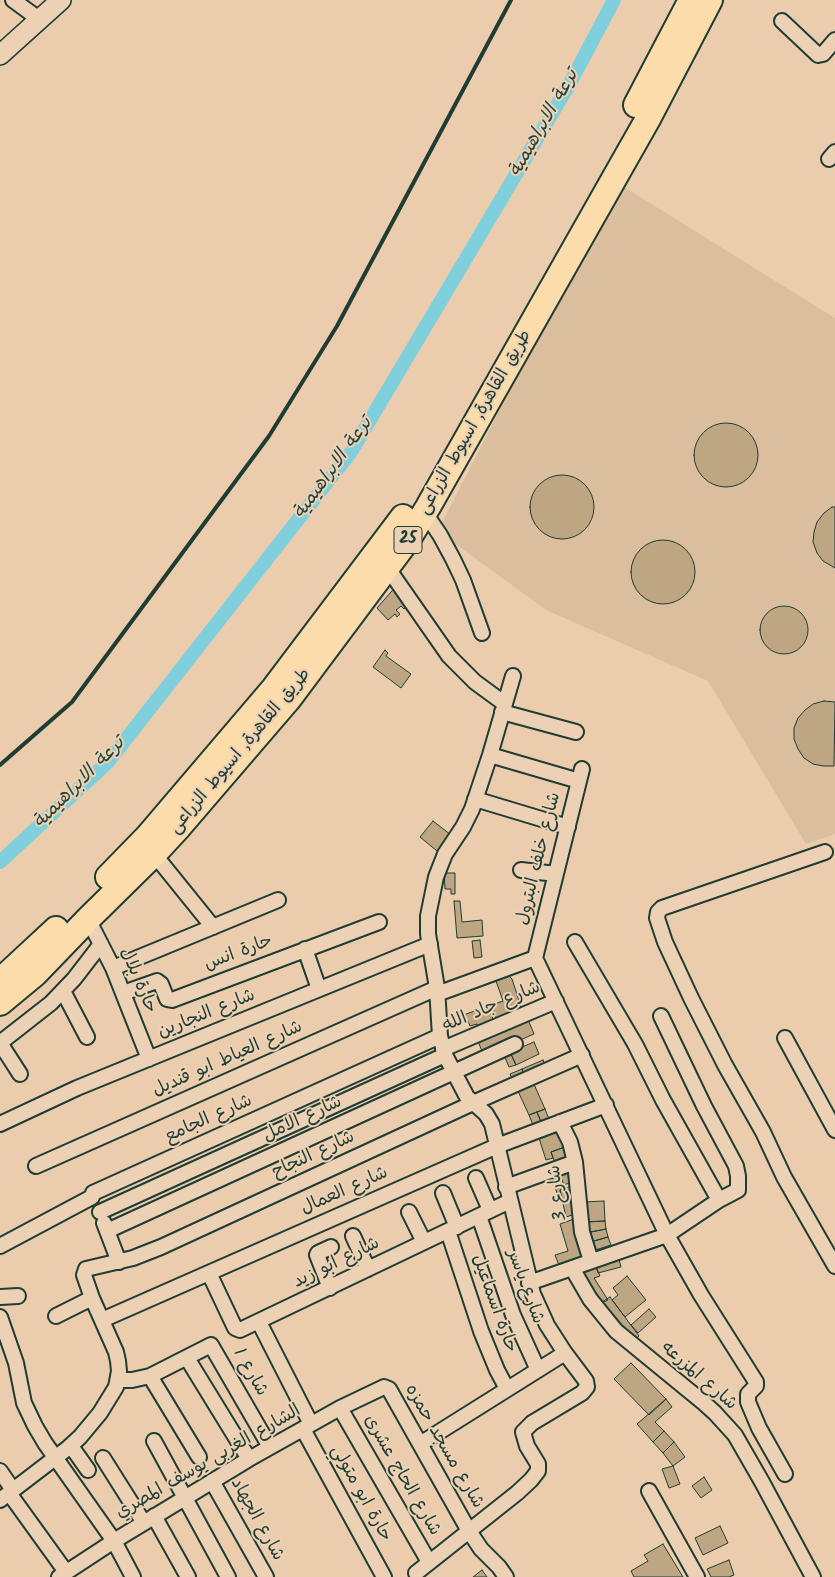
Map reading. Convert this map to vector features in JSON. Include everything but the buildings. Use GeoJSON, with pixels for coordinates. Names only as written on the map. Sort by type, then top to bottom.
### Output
{"type":"FeatureCollection","features":[{"type":"Feature","properties":{"kind":"highway","name":"طريق القاهرة, اسيوط الزراعى"},"geometry":{"type":"LineString","coordinates":[[0,981],[31,954],[147,837],[274,688],[395,530],[419,494],[563,237],[635,108],[691,0]]}},
{"type":"Feature","properties":{"kind":"highway","name":"طريق القاهرة, اسيوط الزراعى"},"geometry":{"type":"LineString","coordinates":[[0,1003],[35,974],[154,854],[288,700],[409,538],[425,513],[648,117],[710,0]]}},
{"type":"Feature","properties":{"kind":"main road"},"geometry":{"type":"LineString","coordinates":[[1,51],[61,0]]}},
{"type":"Feature","properties":{"kind":"street"},"geometry":{"type":"LineString","coordinates":[[13,0],[39,19]]}},
{"type":"Feature","properties":{"kind":"street"},"geometry":{"type":"LineString","coordinates":[[782,21],[818,55],[823,54],[835,40]]}},
{"type":"Feature","properties":{"kind":"street"},"geometry":{"type":"LineString","coordinates":[[425,513],[440,535],[463,580],[482,633]]}},
{"type":"Feature","properties":{"kind":"street"},"geometry":{"type":"LineString","coordinates":[[388,567],[449,656],[503,708],[576,732]]}},
{"type":"Feature","properties":{"kind":"street"},"geometry":{"type":"LineString","coordinates":[[416,1573],[531,1480],[538,1471],[536,1460],[523,1437],[525,1428],[582,1393],[587,1387],[586,1381],[547,1325],[530,1283],[496,1146],[494,1130],[489,1119],[467,1096],[453,1071],[443,1047],[428,934],[428,916],[436,877],[445,854],[463,827],[475,799],[490,755],[512,676]]}},
{"type":"Feature","properties":{"kind":"street","name":"شارع خلف البترول"},"geometry":{"type":"LineString","coordinates":[[490,755],[581,775],[535,958]]}},
{"type":"Feature","properties":{"kind":"street"},"geometry":{"type":"LineString","coordinates":[[475,799],[568,827]]}},
{"type":"Feature","properties":{"kind":"street"},"geometry":{"type":"LineString","coordinates":[[825,852],[662,908],[658,912],[657,918],[691,998],[725,1065],[763,1132],[784,1176],[835,1266]]}},
{"type":"Feature","properties":{"kind":"street"},"geometry":{"type":"LineString","coordinates":[[154,854],[213,926]]}},
{"type":"Feature","properties":{"kind":"street"},"geometry":{"type":"LineString","coordinates":[[522,870],[556,874]]}},
{"type":"Feature","properties":{"kind":"street"},"geometry":{"type":"LineString","coordinates":[[113,968],[278,900]]}},
{"type":"Feature","properties":{"kind":"street","name":"حارة بلال"},"geometry":{"type":"LineString","coordinates":[[88,919],[113,968],[149,1059]]}},
{"type":"Feature","properties":{"kind":"street","name":"حارة انس"},"geometry":{"type":"LineString","coordinates":[[123,993],[157,981],[161,984],[167,999],[170,1000],[379,922]]}},
{"type":"Feature","properties":{"kind":"street"},"geometry":{"type":"LineString","coordinates":[[575,942],[635,1044],[663,1100],[719,1200]]}},
{"type":"Feature","properties":{"kind":"street"},"geometry":{"type":"LineString","coordinates":[[20,1074],[0,1043],[38,1015],[63,992],[101,944]]}},
{"type":"Feature","properties":{"kind":"street","name":"شارع النجارين"},"geometry":{"type":"LineString","coordinates":[[0,1124],[44,1102],[430,944]]}},
{"type":"Feature","properties":{"kind":"street"},"geometry":{"type":"LineString","coordinates":[[305,950],[319,989]]}},
{"type":"Feature","properties":{"kind":"street"},"geometry":{"type":"LineString","coordinates":[[535,958],[668,1235],[701,1295],[756,1382],[756,1386],[748,1394],[748,1402],[759,1428],[785,1474]]}},
{"type":"Feature","properties":{"kind":"street","name":"شارع العياط ابو قنديل"},"geometry":{"type":"LineString","coordinates":[[36,1166],[437,991],[535,958]]}},
{"type":"Feature","properties":{"kind":"street"},"geometry":{"type":"LineString","coordinates":[[63,992],[88,1037]]}},
{"type":"Feature","properties":{"kind":"street","name":"شارع جاد الله"},"geometry":{"type":"LineString","coordinates":[[100,1212],[443,1047],[556,1001]]}},
{"type":"Feature","properties":{"kind":"street"},"geometry":{"type":"LineString","coordinates":[[530,1283],[668,1235],[719,1200],[738,1190],[736,1166],[704,1106],[661,1016]]}},
{"type":"Feature","properties":{"kind":"street"},"geometry":{"type":"LineString","coordinates":[[785,1038],[835,1130]]}},
{"type":"Feature","properties":{"kind":"street","name":"شارع الامل"},"geometry":{"type":"LineString","coordinates":[[107,1230],[515,1044]]}},
{"type":"Feature","properties":{"kind":"street","name":"شارع الجامع"},"geometry":{"type":"LineString","coordinates":[[0,1246],[93,1196],[93,1194],[443,1047]]}},
{"type":"Feature","properties":{"kind":"street","name":"شارع النجاح"},"geometry":{"type":"LineString","coordinates":[[92,1298],[84,1275],[85,1270],[88,1268],[119,1262],[161,1247],[473,1103],[582,1055]]}},
{"type":"Feature","properties":{"kind":"street","name":"شارع العمال"},"geometry":{"type":"LineString","coordinates":[[102,1320],[496,1146],[606,1105]]}},
{"type":"Feature","properties":{"kind":"street","name":"شارع 3"},"geometry":{"type":"LineString","coordinates":[[560,1122],[570,1142],[575,1162],[582,1232],[591,1262]]}},
{"type":"Feature","properties":{"kind":"street","name":"شارع ابو زيد"},"geometry":{"type":"LineString","coordinates":[[209,1273],[235,1328],[240,1330],[484,1213],[508,1194],[575,1162]]}},
{"type":"Feature","properties":{"kind":"street","name":"شارع ياسر"},"geometry":{"type":"LineString","coordinates":[[476,1178],[513,1315],[538,1370]]}},
{"type":"Feature","properties":{"kind":"street","name":"حارة اسماعيل"},"geometry":{"type":"LineString","coordinates":[[443,1193],[481,1331],[488,1351],[507,1389]]}},
{"type":"Feature","properties":{"kind":"street"},"geometry":{"type":"LineString","coordinates":[[93,1196],[119,1262]]}},
{"type":"Feature","properties":{"kind":"street"},"geometry":{"type":"LineString","coordinates":[[409,1212],[424,1242]]}},
{"type":"Feature","properties":{"kind":"street"},"geometry":{"type":"LineString","coordinates":[[354,1236],[368,1269]]}},
{"type":"Feature","properties":{"kind":"street"},"geometry":{"type":"LineString","coordinates":[[330,1288],[317,1255],[331,1247]]}},
{"type":"Feature","properties":{"kind":"street","name":"شارع المزرعه"},"geometry":{"type":"LineString","coordinates":[[572,1268],[590,1299],[616,1331],[704,1403],[734,1435],[814,1577]]}},
{"type":"Feature","properties":{"kind":"street"},"geometry":{"type":"LineString","coordinates":[[0,1297],[18,1296]]}},
{"type":"Feature","properties":{"kind":"street"},"geometry":{"type":"LineString","coordinates":[[7,1495],[71,1446],[100,1413],[113,1394],[118,1380],[116,1352],[92,1298],[56,1316]]}},
{"type":"Feature","properties":{"kind":"street"},"geometry":{"type":"LineString","coordinates":[[0,1317],[16,1363],[27,1410],[44,1442],[114,1541],[133,1577]]}},
{"type":"Feature","properties":{"kind":"street","name":"حارة ابو متولي"},"geometry":{"type":"LineString","coordinates":[[259,1322],[307,1426],[384,1577]]}},
{"type":"Feature","properties":{"kind":"street","name":"شارع 1"},"geometry":{"type":"LineString","coordinates":[[187,1358],[209,1345],[212,1346],[270,1447]]}},
{"type":"Feature","properties":{"kind":"street"},"geometry":{"type":"LineString","coordinates":[[420,1444],[565,1353]]}},
{"type":"Feature","properties":{"kind":"street"},"geometry":{"type":"LineString","coordinates":[[118,1380],[132,1380],[150,1376],[187,1358],[249,1459]]}},
{"type":"Feature","properties":{"kind":"street"},"geometry":{"type":"LineString","coordinates":[[150,1376],[199,1457]]}},
{"type":"Feature","properties":{"kind":"street","name":"شارع مسجد حمزه"},"geometry":{"type":"LineString","coordinates":[[382,1388],[387,1387],[389,1389],[469,1531],[481,1549],[500,1568],[506,1577]]}},
{"type":"Feature","properties":{"kind":"street","name":"الشارع الغربى يوسف المصري"},"geometry":{"type":"LineString","coordinates":[[62,1574],[249,1459],[340,1408],[382,1388]]}},
{"type":"Feature","properties":{"kind":"street","name":"شارع الحاج عشرى"},"geometry":{"type":"LineString","coordinates":[[340,1408],[429,1562]]}},
{"type":"Feature","properties":{"kind":"street"},"geometry":{"type":"LineString","coordinates":[[154,1441],[228,1577]]}},
{"type":"Feature","properties":{"kind":"street"},"geometry":{"type":"LineString","coordinates":[[71,1446],[88,1470]]}},
{"type":"Feature","properties":{"kind":"street"},"geometry":{"type":"LineString","coordinates":[[103,1458],[149,1519],[188,1577]]}},
{"type":"Feature","properties":{"kind":"street"},"geometry":{"type":"LineString","coordinates":[[0,1471],[7,1495],[62,1574]]}},
{"type":"Feature","properties":{"kind":"street","name":"شارع الجهاد"},"geometry":{"type":"LineString","coordinates":[[212,1481],[266,1577]]}},
{"type":"Feature","properties":{"kind":"street"},"geometry":{"type":"LineString","coordinates":[[649,1491],[697,1577]]}},
{"type":"Feature","properties":{"kind":"shaded area"},"geometry":{"type":"Polygon","coordinates":[[[616,182],[835,318],[835,834],[806,844],[708,681],[546,610],[438,531],[616,182]]]}},
{"type":"Feature","properties":{"kind":"waterway","name":"ترعة الابراهيمية"},"geometry":{"type":"LineString","coordinates":[[0,862],[108,762],[351,452],[569,85],[614,0]]}},
{"type":"Feature","properties":{"kind":"railway"},"geometry":{"type":"LineString","coordinates":[[0,765],[72,702],[269,436],[337,326],[511,0]]}}]}
